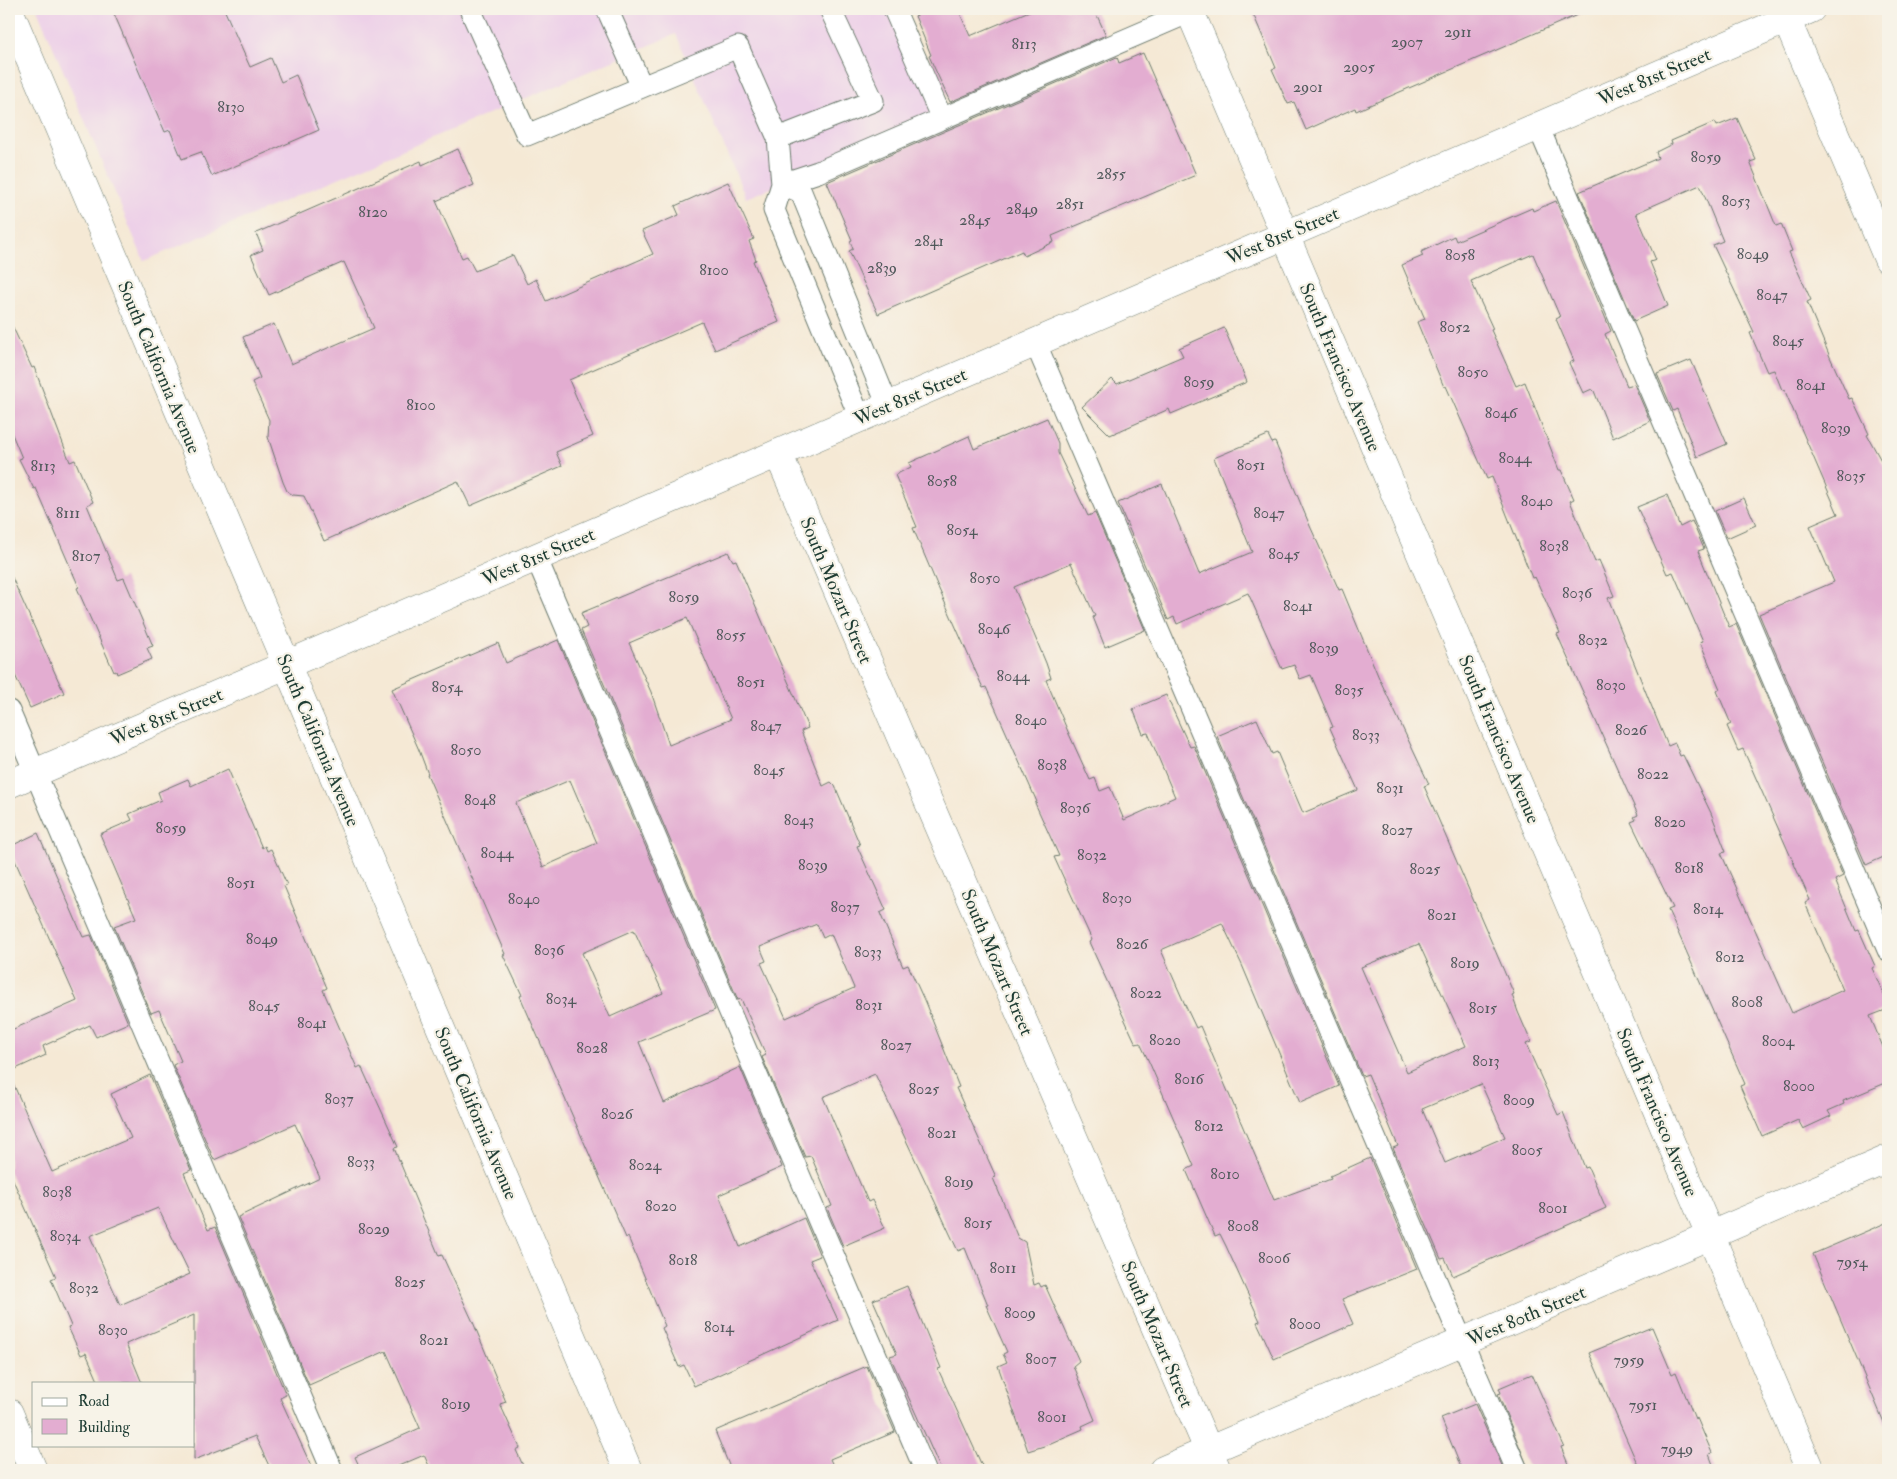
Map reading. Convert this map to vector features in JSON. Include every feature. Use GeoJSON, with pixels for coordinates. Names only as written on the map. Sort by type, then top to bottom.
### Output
{"type":"FeatureCollection","features":[{"type":"Feature","properties":{"kind":"street","name":"West 81st Street"},"geometry":{"type":"LineString","coordinates":[[9,784],[286,663],[778,454],[1538,126],[1784,14],[1811,9]]}},
{"type":"Feature","properties":{"kind":"street","name":"South California Avenue"},"geometry":{"type":"LineString","coordinates":[[9,10],[628,1470]]}},
{"type":"Feature","properties":{"kind":"street","name":"South Francisco Avenue"},"geometry":{"type":"LineString","coordinates":[[1192,10],[1285,234],[1810,1470]]}},
{"type":"Feature","properties":{"kind":"street"},"geometry":{"type":"LineString","coordinates":[[1784,14],[1888,259]]}},
{"type":"Feature","properties":{"kind":"street","name":"South Mozart Street"},"geometry":{"type":"LineString","coordinates":[[778,454],[1213,1460]]}},
{"type":"Feature","properties":{"kind":"street","name":"West 80th Street"},"geometry":{"type":"LineString","coordinates":[[1163,1470],[1213,1460],[1462,1342],[1888,1159]]}},
{"type":"Feature","properties":{"kind":"street"},"geometry":{"type":"LineString","coordinates":[[9,1413],[33,1470]]}},
{"type":"Feature","properties":{"kind":"lane"},"geometry":{"type":"LineString","coordinates":[[470,9],[527,135],[738,47],[778,138],[782,184],[774,210],[860,418]]}},
{"type":"Feature","properties":{"kind":"lane"},"geometry":{"type":"LineString","coordinates":[[607,9],[642,87]]}},
{"type":"Feature","properties":{"kind":"lane"},"geometry":{"type":"LineString","coordinates":[[778,138],[873,101],[830,9]]}},
{"type":"Feature","properties":{"kind":"lane"},"geometry":{"type":"LineString","coordinates":[[894,9],[942,119]]}},
{"type":"Feature","properties":{"kind":"lane"},"geometry":{"type":"LineString","coordinates":[[782,184],[818,172],[1192,10]]}},
{"type":"Feature","properties":{"kind":"lane"},"geometry":{"type":"LineString","coordinates":[[1538,126],[1888,950]]}},
{"type":"Feature","properties":{"kind":"lane"},"geometry":{"type":"LineString","coordinates":[[782,184],[801,192],[888,406]]}},
{"type":"Feature","properties":{"kind":"lane"},"geometry":{"type":"LineString","coordinates":[[1035,342],[1517,1470]]}},
{"type":"Feature","properties":{"kind":"lane"},"geometry":{"type":"LineString","coordinates":[[536,557],[925,1470]]}},
{"type":"Feature","properties":{"kind":"lane"},"geometry":{"type":"LineString","coordinates":[[9,711],[332,1470]]}},
{"type":"Feature","properties":{"kind":"shaded area"},"geometry":{"type":"Polygon","coordinates":[[[37,9],[894,9],[942,119],[746,198],[676,34],[144,261],[37,9]]]}},
{"type":"Feature","properties":{"kind":"building"},"geometry":{"type":"Polygon","coordinates":[[[112,9],[224,9],[250,67],[271,58],[281,82],[296,75],[319,130],[212,176],[201,152],[182,159],[170,130],[165,132],[112,9]]]}},
{"type":"Feature","properties":{"kind":"building"},"geometry":{"type":"Polygon","coordinates":[[[930,9],[958,9],[970,36],[1034,9],[1094,9],[1106,35],[950,102],[929,56],[931,55],[915,16],[930,9]]]}},
{"type":"Feature","properties":{"kind":"building"},"geometry":{"type":"Polygon","coordinates":[[[1251,9],[1591,9],[1356,111],[1355,108],[1306,130],[1294,102],[1288,104],[1272,69],[1276,68],[1251,9]]]}},
{"type":"Feature","properties":{"kind":"building"},"geometry":{"type":"Polygon","coordinates":[[[1143,53],[1196,175],[1052,236],[1054,242],[1024,256],[1022,251],[878,314],[849,251],[853,249],[850,241],[852,240],[827,182],[1117,57],[1119,63],[1143,53]]]}},
{"type":"Feature","properties":{"kind":"building"},"geometry":{"type":"Polygon","coordinates":[[[1737,118],[1756,160],[1750,162],[1776,226],[1781,224],[1792,251],[1789,252],[1811,300],[1807,302],[1830,357],[1849,399],[1852,398],[1869,434],[1867,435],[1888,473],[1888,855],[1866,865],[1759,614],[1834,582],[1810,526],[1838,514],[1784,389],[1782,390],[1774,370],[1767,372],[1750,333],[1754,332],[1713,245],[1723,241],[1700,185],[1636,213],[1656,260],[1650,262],[1668,306],[1634,321],[1579,192],[1658,158],[1656,152],[1672,144],[1671,141],[1715,122],[1717,126],[1737,118]]]}},
{"type":"Feature","properties":{"kind":"building"},"geometry":{"type":"Polygon","coordinates":[[[458,149],[474,185],[436,201],[462,258],[467,256],[475,271],[513,255],[527,284],[536,279],[546,301],[653,254],[642,231],[679,215],[675,206],[728,182],[754,239],[749,241],[756,260],[753,261],[779,322],[715,350],[702,322],[569,380],[593,436],[556,452],[562,466],[470,506],[458,481],[324,541],[304,496],[293,495],[287,491],[283,482],[268,437],[269,420],[252,382],[260,378],[243,337],[274,324],[291,364],[374,328],[344,262],[269,295],[251,255],[263,250],[256,233],[421,161],[422,165],[458,149]]]}},
{"type":"Feature","properties":{"kind":"building"},"geometry":{"type":"Polygon","coordinates":[[[1556,201],[1611,331],[1605,334],[1627,386],[1634,384],[1650,421],[1613,438],[1594,391],[1592,389],[1583,393],[1569,363],[1574,361],[1556,319],[1560,317],[1533,254],[1471,281],[1493,329],[1491,330],[1516,386],[1525,382],[1559,470],[1561,470],[1574,499],[1570,501],[1595,562],[1599,560],[1614,596],[1608,598],[1668,746],[1675,743],[1680,756],[1683,755],[1711,813],[1726,852],[1721,853],[1792,1013],[1843,990],[1805,903],[1810,900],[1743,749],[1738,751],[1727,726],[1731,724],[1717,691],[1720,689],[1700,642],[1703,641],[1673,572],[1667,574],[1637,507],[1667,495],[1680,527],[1692,521],[1704,549],[1698,551],[1729,627],[1736,624],[1843,876],[1835,880],[1856,931],[1859,930],[1875,966],[1872,968],[1888,1004],[1888,1009],[1870,1016],[1888,1059],[1888,1082],[1843,1101],[1844,1104],[1828,1111],[1831,1116],[1803,1129],[1798,1120],[1762,1136],[1740,1086],[1745,1084],[1668,910],[1673,908],[1631,822],[1636,820],[1634,817],[1638,815],[1557,634],[1560,633],[1535,577],[1532,578],[1492,477],[1487,479],[1446,386],[1444,387],[1417,322],[1425,319],[1402,265],[1423,256],[1421,252],[1454,236],[1456,241],[1532,208],[1533,211],[1556,201]]]}},
{"type":"Feature","properties":{"kind":"building"},"geometry":{"type":"Polygon","coordinates":[[[9,319],[32,368],[34,367],[70,462],[75,460],[93,502],[87,505],[118,580],[124,578],[153,646],[147,648],[152,659],[117,674],[116,671],[114,672],[77,588],[79,587],[36,488],[34,489],[19,459],[22,458],[9,427],[9,319]]]}},
{"type":"Feature","properties":{"kind":"building"},"geometry":{"type":"Polygon","coordinates":[[[1224,328],[1247,382],[1171,414],[1169,409],[1110,435],[1082,407],[1112,379],[1117,384],[1183,356],[1179,348],[1224,328]]]}},
{"type":"Feature","properties":{"kind":"building"},"geometry":{"type":"Polygon","coordinates":[[[1691,360],[1727,444],[1697,457],[1677,409],[1673,411],[1657,374],[1691,360]]]}},
{"type":"Feature","properties":{"kind":"building"},"geometry":{"type":"Polygon","coordinates":[[[1047,418],[1058,443],[1058,453],[1088,516],[1095,513],[1145,630],[1105,647],[1093,617],[1095,616],[1071,563],[1014,587],[1046,663],[1051,678],[1046,680],[1069,734],[1090,780],[1095,778],[1100,791],[1110,787],[1124,820],[1175,797],[1148,733],[1143,734],[1133,709],[1166,695],[1190,747],[1194,746],[1339,1086],[1300,1103],[1242,965],[1222,923],[1161,950],[1196,1028],[1200,1026],[1274,1200],[1331,1179],[1330,1176],[1370,1158],[1417,1269],[1342,1299],[1353,1324],[1274,1359],[1257,1322],[1260,1321],[1226,1246],[1220,1234],[1215,1236],[1186,1170],[1194,1166],[1150,1064],[1140,1043],[1136,1044],[1089,942],[1092,940],[1054,857],[1059,856],[1035,803],[1037,802],[986,687],[983,688],[938,587],[913,528],[917,527],[895,475],[911,467],[909,463],[969,436],[974,449],[1047,418]]]}},
{"type":"Feature","properties":{"kind":"building"},"geometry":{"type":"Polygon","coordinates":[[[1268,435],[1272,443],[1275,442],[1310,526],[1339,590],[1342,589],[1379,678],[1429,784],[1424,786],[1514,994],[1512,995],[1518,1012],[1531,1042],[1526,1044],[1558,1115],[1563,1112],[1585,1168],[1588,1167],[1606,1208],[1453,1276],[1445,1258],[1441,1259],[1393,1148],[1398,1146],[1368,1074],[1362,1076],[1217,736],[1257,719],[1272,754],[1277,752],[1303,813],[1358,790],[1330,728],[1333,727],[1311,675],[1300,679],[1294,665],[1282,669],[1248,593],[1177,624],[1174,617],[1168,620],[1118,503],[1162,484],[1199,574],[1252,552],[1214,458],[1268,435]],[[1419,944],[1361,967],[1407,1072],[1466,1046],[1419,944]],[[1481,1084],[1422,1109],[1445,1163],[1505,1137],[1481,1084]]]}},
{"type":"Feature","properties":{"kind":"building"},"geometry":{"type":"Polygon","coordinates":[[[1744,498],[1756,525],[1727,538],[1715,511],[1744,498]]]}},
{"type":"Feature","properties":{"kind":"building"},"geometry":{"type":"Polygon","coordinates":[[[728,552],[733,561],[736,560],[808,728],[801,731],[823,786],[831,782],[835,786],[860,845],[857,846],[886,910],[880,913],[903,967],[908,965],[925,1002],[959,1087],[956,1088],[996,1177],[993,1178],[1018,1238],[1025,1242],[1034,1285],[1039,1283],[1041,1287],[1045,1285],[1079,1361],[1073,1366],[1095,1420],[1082,1426],[1083,1429],[1028,1451],[998,1366],[1007,1362],[1003,1354],[1007,1352],[986,1305],[988,1305],[965,1248],[958,1251],[875,1074],[823,1097],[868,1202],[872,1200],[885,1228],[843,1246],[827,1208],[832,1206],[811,1156],[805,1157],[762,1057],[766,1055],[741,999],[738,1000],[581,630],[587,627],[581,613],[728,552]],[[687,618],[629,643],[651,692],[669,745],[731,719],[687,618]],[[817,924],[760,947],[766,961],[761,963],[786,1018],[854,988],[831,934],[823,938],[817,924]]]}},
{"type":"Feature","properties":{"kind":"building"},"geometry":{"type":"Polygon","coordinates":[[[9,571],[64,693],[30,708],[9,662],[9,571]]]}},
{"type":"Feature","properties":{"kind":"building"},"geometry":{"type":"Polygon","coordinates":[[[558,640],[715,1010],[639,1042],[664,1103],[740,1067],[782,1167],[719,1195],[740,1247],[804,1218],[820,1256],[810,1260],[838,1320],[694,1386],[684,1365],[679,1367],[662,1328],[665,1326],[628,1237],[626,1238],[520,996],[522,995],[503,955],[505,954],[392,689],[498,643],[506,663],[558,640]],[[570,780],[516,803],[543,867],[597,843],[570,780]],[[634,930],[582,953],[610,1017],[663,993],[634,930]]]}},
{"type":"Feature","properties":{"kind":"building"},"geometry":{"type":"Polygon","coordinates":[[[228,769],[262,848],[265,846],[267,851],[271,849],[287,885],[284,886],[327,988],[323,990],[357,1068],[361,1066],[398,1147],[394,1148],[439,1256],[442,1255],[473,1322],[506,1402],[500,1404],[520,1448],[516,1450],[525,1470],[431,1470],[424,1455],[389,1470],[361,1470],[355,1457],[420,1428],[386,1351],[309,1385],[238,1217],[320,1178],[295,1124],[214,1160],[173,1065],[181,1061],[159,1010],[151,1013],[114,926],[136,918],[100,834],[132,820],[129,814],[161,800],[158,792],[188,779],[191,786],[228,769]]]}},
{"type":"Feature","properties":{"kind":"building"},"geometry":{"type":"Polygon","coordinates":[[[38,833],[83,937],[91,935],[128,1023],[96,1037],[90,1025],[43,1046],[46,1055],[9,1072],[9,1031],[77,1001],[9,847],[38,833]]]}},
{"type":"Feature","properties":{"kind":"building"},"geometry":{"type":"Polygon","coordinates":[[[9,1074],[52,1172],[131,1138],[111,1094],[150,1075],[191,1170],[184,1173],[208,1230],[215,1227],[286,1395],[280,1398],[313,1470],[271,1470],[255,1436],[194,1460],[194,1315],[126,1344],[142,1382],[99,1382],[86,1353],[81,1355],[68,1327],[71,1326],[51,1279],[56,1277],[9,1171],[9,1074]],[[158,1208],[90,1236],[120,1305],[190,1274],[158,1208]]]}},
{"type":"Feature","properties":{"kind":"building"},"geometry":{"type":"Polygon","coordinates":[[[1888,1222],[1888,1432],[1813,1254],[1888,1222]]]}},
{"type":"Feature","properties":{"kind":"building"},"geometry":{"type":"Polygon","coordinates":[[[907,1286],[941,1368],[938,1369],[984,1470],[941,1470],[890,1356],[897,1354],[873,1300],[907,1286]]]}},
{"type":"Feature","properties":{"kind":"building"},"geometry":{"type":"Polygon","coordinates":[[[1652,1327],[1672,1374],[1676,1372],[1695,1419],[1697,1418],[1712,1453],[1709,1454],[1715,1470],[1640,1470],[1589,1353],[1652,1327]]]}},
{"type":"Feature","properties":{"kind":"building"},"geometry":{"type":"Polygon","coordinates":[[[867,1366],[895,1432],[830,1459],[835,1470],[731,1470],[715,1431],[867,1366]]]}},
{"type":"Feature","properties":{"kind":"building"},"geometry":{"type":"Polygon","coordinates":[[[1532,1374],[1564,1446],[1561,1447],[1568,1464],[1553,1470],[1529,1470],[1498,1394],[1501,1393],[1499,1388],[1532,1374]]]}},
{"type":"Feature","properties":{"kind":"building"},"geometry":{"type":"Polygon","coordinates":[[[1475,1404],[1504,1470],[1462,1470],[1441,1418],[1475,1404]]]}}]}
